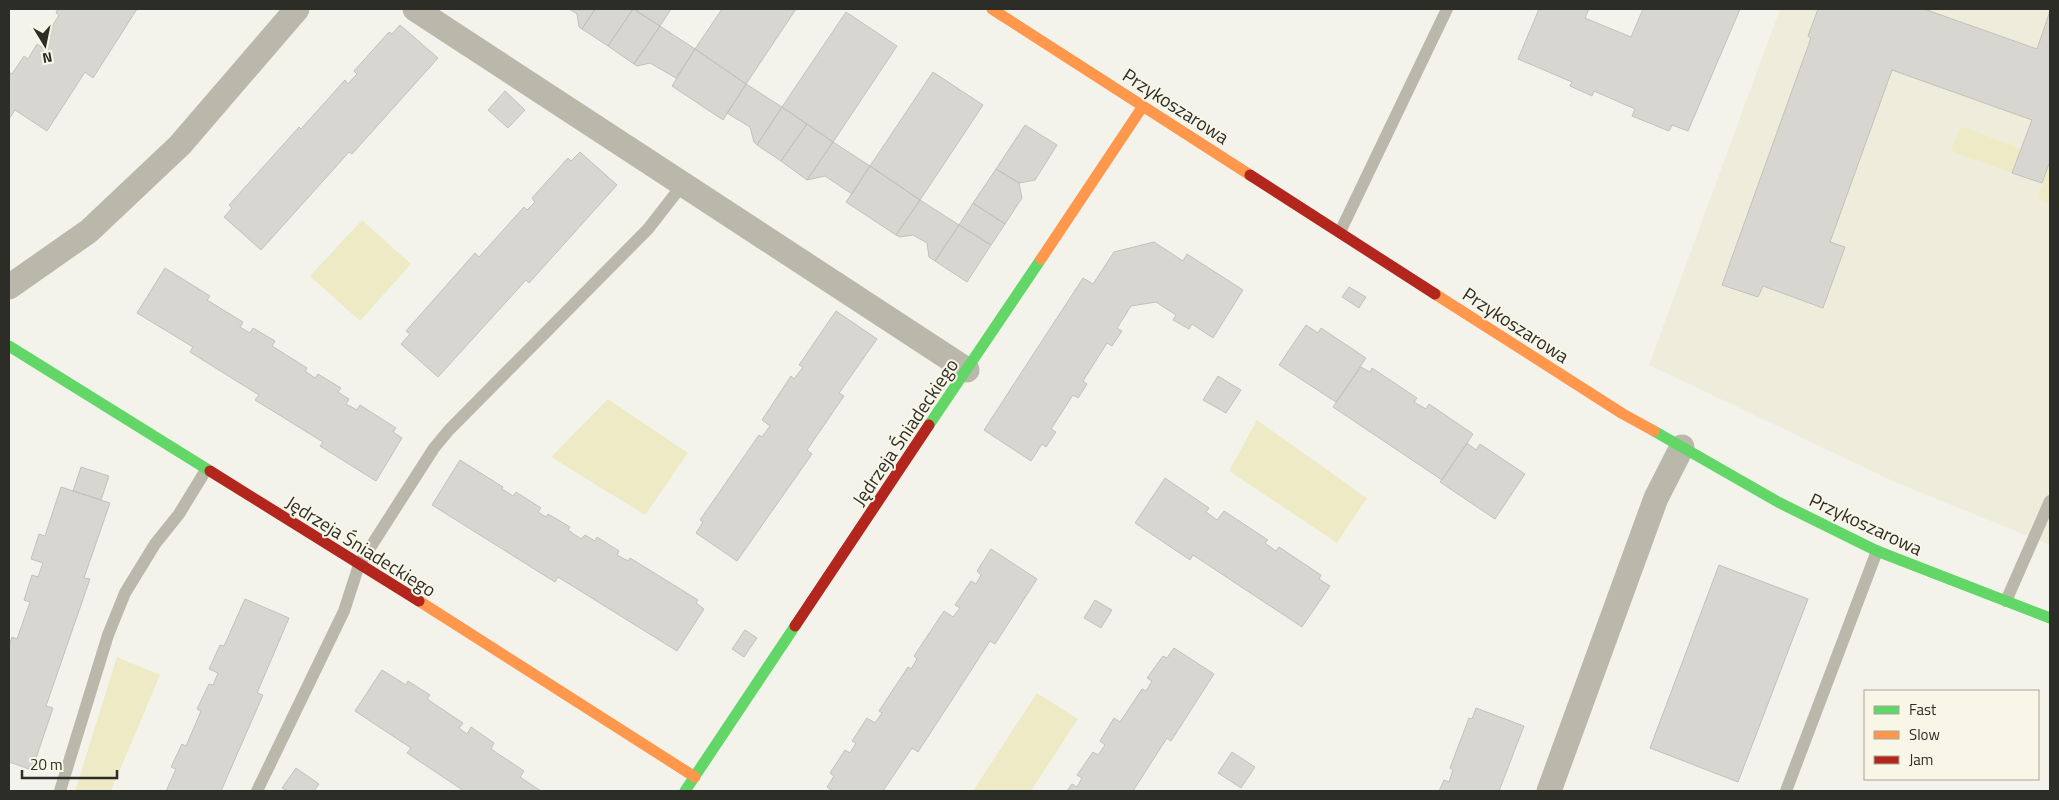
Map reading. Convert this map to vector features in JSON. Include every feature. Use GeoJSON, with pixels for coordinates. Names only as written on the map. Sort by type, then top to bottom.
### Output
{"type":"FeatureCollection","features":[{"type":"Feature","properties":{"kind":"street"},"geometry":{"type":"LineString","coordinates":[[9,287],[89,231],[180,146],[297,9]]}},
{"type":"Feature","properties":{"kind":"street"},"geometry":{"type":"LineString","coordinates":[[415,9],[967,370]]}},
{"type":"Feature","properties":{"kind":"street","name":"Przykoszarowa"},"geometry":{"type":"LineString","coordinates":[[992,9],[1623,414],[1778,502],[1877,551],[2050,618]]}},
{"type":"Feature","properties":{"kind":"street","name":"Jędrzeja Śniadeckiego"},"geometry":{"type":"LineString","coordinates":[[685,791],[1143,106]]}},
{"type":"Feature","properties":{"kind":"street","name":"Jędrzeja Śniadeckiego"},"geometry":{"type":"LineString","coordinates":[[9,346],[695,777]]}},
{"type":"Feature","properties":{"kind":"street"},"geometry":{"type":"LineString","coordinates":[[1549,791],[1656,498],[1682,447]]}},
{"type":"Feature","properties":{"kind":"lane"},"geometry":{"type":"LineString","coordinates":[[1340,232],[1448,9]]}},
{"type":"Feature","properties":{"kind":"lane"},"geometry":{"type":"LineString","coordinates":[[257,791],[344,611],[359,565],[434,448],[449,430],[648,229],[683,184]]}},
{"type":"Feature","properties":{"kind":"lane"},"geometry":{"type":"LineString","coordinates":[[60,791],[108,635],[125,593],[155,544],[179,514],[206,470]]}},
{"type":"Feature","properties":{"kind":"lane"},"geometry":{"type":"LineString","coordinates":[[2006,601],[2050,501]]}},
{"type":"Feature","properties":{"kind":"lane"},"geometry":{"type":"LineString","coordinates":[[1786,791],[1877,551]]}},
{"type":"Feature","properties":{"kind":"shaded area"},"geometry":{"type":"Polygon","coordinates":[[[1780,9],[2050,9],[2050,545],[1897,483],[1649,365],[1780,9]]]}},
{"type":"Feature","properties":{"kind":"shaded area"},"geometry":{"type":"Polygon","coordinates":[[[1960,128],[1967,128],[2021,149],[2012,173],[1951,151],[1960,128]]]}},
{"type":"Feature","properties":{"kind":"shaded area"},"geometry":{"type":"Polygon","coordinates":[[[2050,161],[2050,204],[2037,199],[2050,161]]]}},
{"type":"Feature","properties":{"kind":"shaded area"},"geometry":{"type":"Polygon","coordinates":[[[362,220],[411,264],[360,321],[310,276],[362,220]]]}},
{"type":"Feature","properties":{"kind":"shaded area"},"geometry":{"type":"Polygon","coordinates":[[[608,399],[688,453],[645,515],[551,457],[608,399]]]}},
{"type":"Feature","properties":{"kind":"shaded area"},"geometry":{"type":"Polygon","coordinates":[[[1257,420],[1367,498],[1337,543],[1229,471],[1257,420]]]}},
{"type":"Feature","properties":{"kind":"shaded area"},"geometry":{"type":"Polygon","coordinates":[[[117,657],[160,675],[111,791],[75,791],[117,657]]]}},
{"type":"Feature","properties":{"kind":"shaded area"},"geometry":{"type":"Polygon","coordinates":[[[1037,693],[1078,719],[1031,791],[973,791],[1037,693]]]}},
{"type":"Feature","properties":{"kind":"building"},"geometry":{"type":"Polygon","coordinates":[[[58,9],[137,9],[93,78],[85,72],[47,131],[15,110],[9,119],[9,72],[12,74],[24,56],[28,59],[37,44],[43,48],[51,35],[48,33],[59,15],[56,13],[58,9]]]}},
{"type":"Feature","properties":{"kind":"building"},"geometry":{"type":"Polygon","coordinates":[[[569,9],[595,9],[582,29],[579,27],[577,14],[569,9]]]}},
{"type":"Feature","properties":{"kind":"building"},"geometry":{"type":"Polygon","coordinates":[[[595,9],[633,9],[608,46],[582,29],[595,9]]]}},
{"type":"Feature","properties":{"kind":"building"},"geometry":{"type":"Polygon","coordinates":[[[633,9],[660,26],[634,64],[608,46],[633,9]]]}},
{"type":"Feature","properties":{"kind":"building"},"geometry":{"type":"Polygon","coordinates":[[[634,9],[671,9],[660,26],[634,9]]]}},
{"type":"Feature","properties":{"kind":"building"},"geometry":{"type":"Polygon","coordinates":[[[722,9],[796,9],[746,84],[695,49],[722,9]]]}},
{"type":"Feature","properties":{"kind":"building"},"geometry":{"type":"Polygon","coordinates":[[[1539,9],[1589,9],[1585,18],[1631,37],[1643,9],[1740,9],[1688,131],[1672,125],[1669,131],[1632,116],[1635,109],[1594,91],[1592,96],[1570,86],[1572,82],[1518,59],[1539,9]]]}},
{"type":"Feature","properties":{"kind":"building"},"geometry":{"type":"Polygon","coordinates":[[[1818,9],[1924,9],[2037,49],[2050,11],[2050,161],[2042,183],[2012,173],[2032,120],[1892,70],[1830,242],[1845,247],[1823,308],[1763,286],[1758,297],[1722,285],[1811,38],[1808,36],[1818,9]]]}},
{"type":"Feature","properties":{"kind":"building"},"geometry":{"type":"Polygon","coordinates":[[[846,12],[897,46],[833,142],[782,107],[846,12]]]}},
{"type":"Feature","properties":{"kind":"building"},"geometry":{"type":"Polygon","coordinates":[[[400,25],[438,58],[352,154],[349,152],[261,250],[224,217],[232,208],[229,205],[299,127],[301,129],[345,80],[348,84],[357,74],[354,71],[389,32],[392,34],[400,25]]]}},
{"type":"Feature","properties":{"kind":"building"},"geometry":{"type":"Polygon","coordinates":[[[660,26],[695,49],[676,78],[650,63],[637,66],[634,64],[660,26]]]}},
{"type":"Feature","properties":{"kind":"building"},"geometry":{"type":"Polygon","coordinates":[[[695,49],[746,84],[723,120],[672,86],[695,49]]]}},
{"type":"Feature","properties":{"kind":"building"},"geometry":{"type":"Polygon","coordinates":[[[933,72],[983,105],[920,200],[870,166],[933,72]]]}},
{"type":"Feature","properties":{"kind":"building"},"geometry":{"type":"Polygon","coordinates":[[[746,84],[782,107],[757,145],[754,142],[750,127],[727,113],[746,84]]]}},
{"type":"Feature","properties":{"kind":"building"},"geometry":{"type":"Polygon","coordinates":[[[505,91],[525,110],[508,128],[488,110],[505,91]]]}},
{"type":"Feature","properties":{"kind":"building"},"geometry":{"type":"Polygon","coordinates":[[[782,107],[807,124],[781,161],[757,145],[782,107]]]}},
{"type":"Feature","properties":{"kind":"building"},"geometry":{"type":"Polygon","coordinates":[[[807,124],[833,142],[807,180],[781,161],[807,124]]]}},
{"type":"Feature","properties":{"kind":"building"},"geometry":{"type":"Polygon","coordinates":[[[1025,125],[1057,145],[1035,180],[1019,183],[996,169],[1025,125]]]}},
{"type":"Feature","properties":{"kind":"building"},"geometry":{"type":"Polygon","coordinates":[[[833,142],[870,166],[852,194],[825,176],[807,180],[833,142]]]}},
{"type":"Feature","properties":{"kind":"building"},"geometry":{"type":"Polygon","coordinates":[[[580,152],[617,185],[529,283],[526,280],[438,377],[401,344],[410,334],[406,331],[475,253],[479,257],[524,207],[527,210],[535,202],[532,198],[568,158],[571,161],[580,152]]]}},
{"type":"Feature","properties":{"kind":"building"},"geometry":{"type":"Polygon","coordinates":[[[870,166],[920,200],[896,235],[846,202],[870,166]]]}},
{"type":"Feature","properties":{"kind":"building"},"geometry":{"type":"Polygon","coordinates":[[[996,169],[1019,183],[1022,198],[1005,224],[973,203],[996,169]]]}},
{"type":"Feature","properties":{"kind":"building"},"geometry":{"type":"Polygon","coordinates":[[[920,200],[959,225],[935,261],[929,257],[927,243],[913,235],[900,237],[896,235],[920,200]]]}},
{"type":"Feature","properties":{"kind":"building"},"geometry":{"type":"Polygon","coordinates":[[[973,203],[1005,224],[991,245],[959,225],[973,203]]]}},
{"type":"Feature","properties":{"kind":"building"},"geometry":{"type":"Polygon","coordinates":[[[959,225],[991,245],[967,282],[935,261],[959,225]]]}},
{"type":"Feature","properties":{"kind":"building"},"geometry":{"type":"Polygon","coordinates":[[[1154,242],[1183,261],[1187,254],[1243,290],[1213,338],[1192,324],[1189,329],[1173,320],[1176,315],[1156,302],[1131,306],[1117,328],[1122,331],[1112,346],[1107,343],[1083,381],[1087,384],[1078,398],[1073,395],[1051,429],[1056,432],[1046,447],[1042,444],[1031,461],[984,430],[1083,278],[1093,284],[1114,252],[1154,242]]]}},
{"type":"Feature","properties":{"kind":"building"},"geometry":{"type":"Polygon","coordinates":[[[165,268],[210,296],[207,300],[243,322],[240,327],[250,333],[253,328],[275,341],[272,346],[307,368],[305,371],[315,378],[318,374],[341,388],[338,392],[349,399],[346,404],[357,410],[360,405],[396,428],[393,432],[402,438],[376,481],[320,446],[323,442],[255,400],[259,395],[190,352],[193,347],[137,313],[165,268]]]}},
{"type":"Feature","properties":{"kind":"building"},"geometry":{"type":"Polygon","coordinates":[[[1349,287],[1366,297],[1359,308],[1342,297],[1349,287]]]}},
{"type":"Feature","properties":{"kind":"building"},"geometry":{"type":"Polygon","coordinates":[[[836,311],[877,339],[839,393],[844,396],[807,450],[812,454],[737,561],[696,533],[703,522],[700,520],[759,435],[762,437],[770,426],[762,420],[791,376],[794,379],[803,367],[799,365],[836,311]]]}},
{"type":"Feature","properties":{"kind":"building"},"geometry":{"type":"Polygon","coordinates":[[[1306,325],[1318,333],[1321,328],[1366,358],[1336,402],[1279,365],[1306,325]]]}},
{"type":"Feature","properties":{"kind":"building"},"geometry":{"type":"Polygon","coordinates":[[[1361,367],[1370,372],[1372,368],[1417,398],[1414,402],[1426,409],[1429,404],[1473,434],[1442,480],[1333,407],[1361,367]]]}},
{"type":"Feature","properties":{"kind":"building"},"geometry":{"type":"Polygon","coordinates":[[[1218,376],[1241,390],[1226,413],[1203,400],[1218,376]]]}},
{"type":"Feature","properties":{"kind":"building"},"geometry":{"type":"Polygon","coordinates":[[[1467,443],[1476,450],[1480,444],[1525,474],[1495,519],[1440,482],[1467,443]]]}},
{"type":"Feature","properties":{"kind":"building"},"geometry":{"type":"Polygon","coordinates":[[[460,460],[503,487],[502,489],[513,496],[516,492],[541,508],[538,512],[546,517],[548,514],[570,527],[568,530],[581,539],[585,535],[595,541],[597,537],[619,551],[617,555],[628,561],[630,558],[698,600],[696,603],[704,609],[677,651],[558,577],[555,582],[432,505],[460,460]]]}},
{"type":"Feature","properties":{"kind":"building"},"geometry":{"type":"Polygon","coordinates":[[[81,467],[109,476],[101,500],[73,491],[81,467]]]}},
{"type":"Feature","properties":{"kind":"building"},"geometry":{"type":"Polygon","coordinates":[[[1165,478],[1209,508],[1206,512],[1217,520],[1224,511],[1268,540],[1265,543],[1276,551],[1279,547],[1321,575],[1319,579],[1330,586],[1302,627],[1193,555],[1190,560],[1135,523],[1165,478]]]}},
{"type":"Feature","properties":{"kind":"building"},"geometry":{"type":"Polygon","coordinates":[[[61,487],[110,503],[84,578],[90,579],[46,706],[53,708],[32,770],[9,762],[9,646],[12,637],[17,639],[30,602],[24,600],[32,575],[38,577],[43,563],[31,559],[39,534],[45,536],[61,487]]]}},
{"type":"Feature","properties":{"kind":"building"},"geometry":{"type":"Polygon","coordinates":[[[991,549],[1037,579],[995,644],[990,641],[918,752],[912,748],[883,791],[833,791],[827,787],[834,776],[830,773],[845,750],[850,753],[856,743],[852,741],[867,718],[875,723],[882,713],[879,711],[908,667],[911,669],[917,659],[914,656],[944,611],[953,617],[960,608],[955,605],[971,581],[976,584],[981,575],[977,571],[991,549]]]}},
{"type":"Feature","properties":{"kind":"building"},"geometry":{"type":"Polygon","coordinates":[[[1719,565],[1808,599],[1738,782],[1650,748],[1719,565]]]}},
{"type":"Feature","properties":{"kind":"building"},"geometry":{"type":"Polygon","coordinates":[[[245,599],[289,618],[257,693],[263,695],[221,791],[166,791],[176,769],[171,767],[182,744],[186,746],[201,711],[197,709],[209,684],[213,685],[218,673],[209,669],[220,645],[224,646],[245,599]]]}},
{"type":"Feature","properties":{"kind":"building"},"geometry":{"type":"Polygon","coordinates":[[[1095,600],[1112,610],[1101,628],[1084,618],[1095,600]]]}},
{"type":"Feature","properties":{"kind":"building"},"geometry":{"type":"Polygon","coordinates":[[[745,630],[757,638],[744,657],[732,649],[745,630]]]}},
{"type":"Feature","properties":{"kind":"building"},"geometry":{"type":"Polygon","coordinates":[[[1174,648],[1214,674],[1171,741],[1167,738],[1133,791],[1067,791],[1072,784],[1077,787],[1082,778],[1077,775],[1093,752],[1098,755],[1105,745],[1100,741],[1114,718],[1120,722],[1142,689],[1146,691],[1152,681],[1147,678],[1163,656],[1167,658],[1174,648]]]}},
{"type":"Feature","properties":{"kind":"building"},"geometry":{"type":"Polygon","coordinates":[[[382,670],[406,685],[408,681],[430,695],[427,699],[463,723],[459,728],[467,734],[471,727],[494,743],[491,749],[524,771],[520,777],[541,791],[464,791],[407,753],[411,748],[355,711],[382,670]]]}},
{"type":"Feature","properties":{"kind":"building"},"geometry":{"type":"Polygon","coordinates":[[[1476,708],[1524,726],[1499,791],[1439,791],[1444,780],[1449,782],[1453,770],[1450,768],[1469,718],[1472,719],[1476,708]]]}},
{"type":"Feature","properties":{"kind":"building"},"geometry":{"type":"Polygon","coordinates":[[[1232,752],[1255,767],[1241,788],[1218,773],[1232,752]]]}},
{"type":"Feature","properties":{"kind":"building"},"geometry":{"type":"Polygon","coordinates":[[[296,768],[319,784],[314,791],[288,791],[282,788],[296,768]]]}},
{"type":"Feature","properties":{"kind":"traffic: fast"},"geometry":{"type":"LineString","coordinates":[[929,425],[1041,259]]}},
{"type":"Feature","properties":{"kind":"traffic: fast"},"geometry":{"type":"LineString","coordinates":[[9,346],[210,471]]}},
{"type":"Feature","properties":{"kind":"traffic: fast"},"geometry":{"type":"LineString","coordinates":[[1654,431],[1778,502],[1877,551],[2050,618]]}},
{"type":"Feature","properties":{"kind":"traffic: fast"},"geometry":{"type":"LineString","coordinates":[[685,791],[795,626]]}},
{"type":"Feature","properties":{"kind":"traffic: slow"},"geometry":{"type":"LineString","coordinates":[[992,9],[1250,175]]}},
{"type":"Feature","properties":{"kind":"traffic: slow"},"geometry":{"type":"LineString","coordinates":[[1041,259],[1143,106]]}},
{"type":"Feature","properties":{"kind":"traffic: slow"},"geometry":{"type":"LineString","coordinates":[[1435,294],[1623,414],[1654,431]]}},
{"type":"Feature","properties":{"kind":"traffic: slow"},"geometry":{"type":"LineString","coordinates":[[419,601],[695,777]]}},
{"type":"Feature","properties":{"kind":"traffic: jam"},"geometry":{"type":"LineString","coordinates":[[1250,175],[1435,294]]}},
{"type":"Feature","properties":{"kind":"traffic: jam"},"geometry":{"type":"LineString","coordinates":[[795,626],[929,425]]}},
{"type":"Feature","properties":{"kind":"traffic: jam"},"geometry":{"type":"LineString","coordinates":[[210,471],[419,601]]}}]}
